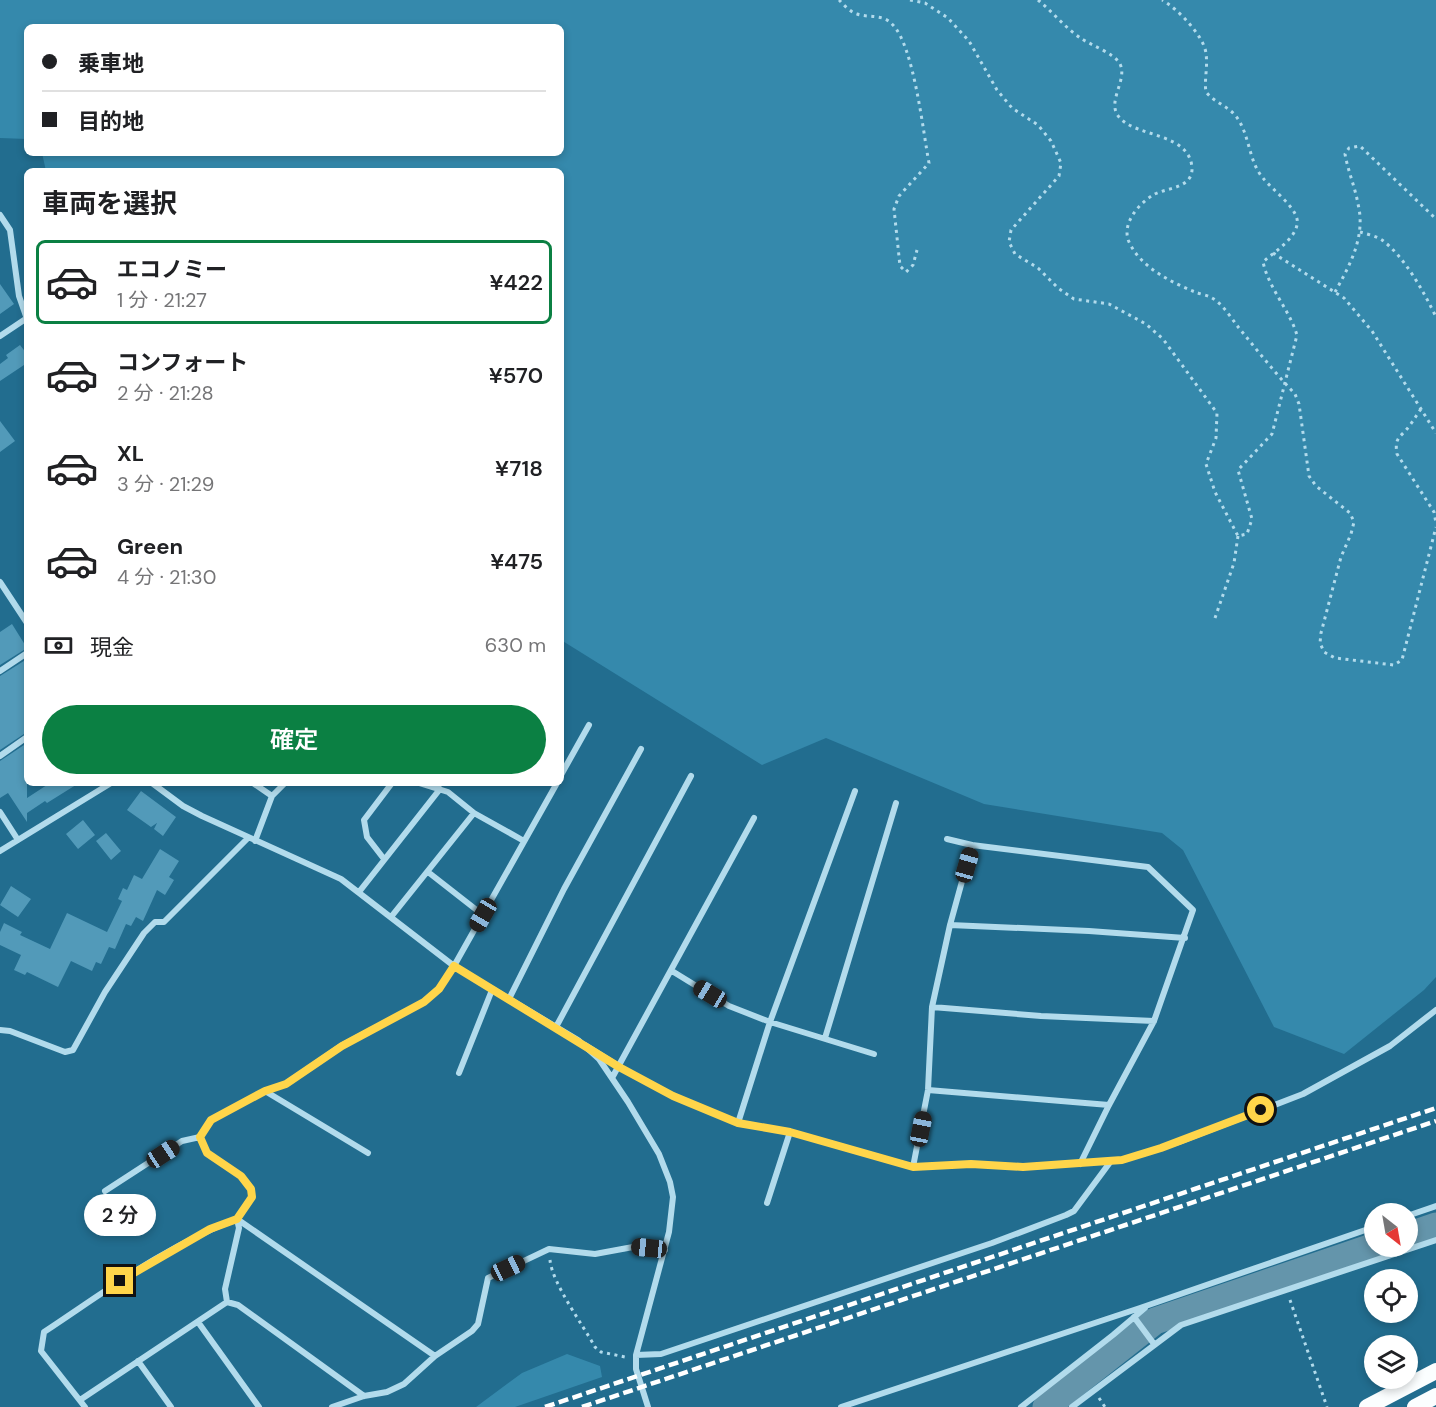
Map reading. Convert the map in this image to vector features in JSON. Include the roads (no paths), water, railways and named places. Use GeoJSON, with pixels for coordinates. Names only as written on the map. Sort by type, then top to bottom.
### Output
{"type":"FeatureCollection","features":[{"type":"Feature","properties":{"kind":"highway"},"geometry":{"type":"LineString","coordinates":[[1367,1407],[1436,1371]]}},
{"type":"Feature","properties":{"kind":"highway"},"geometry":{"type":"LineString","coordinates":[[1414,1407],[1436,1396]]}},
{"type":"Feature","properties":{"kind":"street"},"geometry":{"type":"LineString","coordinates":[[0,215],[10,230],[19,296],[24,310]]}},
{"type":"Feature","properties":{"kind":"street"},"geometry":{"type":"LineString","coordinates":[[0,336],[24,321]]}},
{"type":"Feature","properties":{"kind":"street"},"geometry":{"type":"LineString","coordinates":[[1,586],[24,619]]}},
{"type":"Feature","properties":{"kind":"street"},"geometry":{"type":"LineString","coordinates":[[0,672],[24,655]]}},
{"type":"Feature","properties":{"kind":"street"},"geometry":{"type":"LineString","coordinates":[[564,770],[589,725]]}},
{"type":"Feature","properties":{"kind":"street"},"geometry":{"type":"LineString","coordinates":[[0,756],[24,739]]}},
{"type":"Feature","properties":{"kind":"street"},"geometry":{"type":"LineString","coordinates":[[509,999],[564,889],[641,749]]}},
{"type":"Feature","properties":{"kind":"street"},"geometry":{"type":"LineString","coordinates":[[556,1027],[691,776]]}},
{"type":"Feature","properties":{"kind":"street"},"geometry":{"type":"LineString","coordinates":[[0,851],[106,786]]}},
{"type":"Feature","properties":{"kind":"street"},"geometry":{"type":"LineString","coordinates":[[156,786],[183,806],[331,874],[359,892],[454,966],[619,1067],[673,1096],[738,1123],[790,1132],[913,1167],[971,1164],[1023,1167],[1080,1164],[1111,1161],[1144,1154],[1303,1094],[1390,1046],[1436,1010]]}},
{"type":"Feature","properties":{"kind":"street"},"geometry":{"type":"LineString","coordinates":[[258,786],[272,796]]}},
{"type":"Feature","properties":{"kind":"street"},"geometry":{"type":"LineString","coordinates":[[255,841],[272,796],[282,786]]}},
{"type":"Feature","properties":{"kind":"street"},"geometry":{"type":"LineString","coordinates":[[384,859],[367,837],[364,820],[390,786]]}},
{"type":"Feature","properties":{"kind":"street"},"geometry":{"type":"LineString","coordinates":[[430,786],[448,792],[474,813],[524,841]]}},
{"type":"Feature","properties":{"kind":"street"},"geometry":{"type":"LineString","coordinates":[[105,1191],[182,1141],[200,1137],[211,1120],[265,1091],[286,1084],[342,1046],[424,1002],[439,989],[555,786]]}},
{"type":"Feature","properties":{"kind":"street"},"geometry":{"type":"LineString","coordinates":[[359,892],[440,789]]}},
{"type":"Feature","properties":{"kind":"street"},"geometry":{"type":"LineString","coordinates":[[738,1123],[770,1022],[855,791]]}},
{"type":"Feature","properties":{"kind":"street"},"geometry":{"type":"LineString","coordinates":[[825,1038],[896,803]]}},
{"type":"Feature","properties":{"kind":"street"},"geometry":{"type":"LineString","coordinates":[[0,812],[18,840]]}},
{"type":"Feature","properties":{"kind":"street"},"geometry":{"type":"LineString","coordinates":[[391,917],[474,813]]}},
{"type":"Feature","properties":{"kind":"street"},"geometry":{"type":"LineString","coordinates":[[612,1078],[754,818]]}},
{"type":"Feature","properties":{"kind":"street"},"geometry":{"type":"LineString","coordinates":[[0,1030],[10,1031],[65,1052],[73,1050],[105,992],[144,933],[155,922],[164,922],[248,837]]}},
{"type":"Feature","properties":{"kind":"street"},"geometry":{"type":"LineString","coordinates":[[947,839],[972,845],[1148,867],[1193,910],[1154,1021],[1080,1164]]}},
{"type":"Feature","properties":{"kind":"street"},"geometry":{"type":"LineString","coordinates":[[913,1167],[928,1090],[932,1007],[950,925],[972,845]]}},
{"type":"Feature","properties":{"kind":"street"},"geometry":{"type":"LineString","coordinates":[[428,872],[483,915]]}},
{"type":"Feature","properties":{"kind":"street"},"geometry":{"type":"LineString","coordinates":[[950,925],[1185,938]]}},
{"type":"Feature","properties":{"kind":"street"},"geometry":{"type":"LineString","coordinates":[[672,971],[729,1006],[770,1022],[874,1054]]}},
{"type":"Feature","properties":{"kind":"street"},"geometry":{"type":"LineString","coordinates":[[459,1073],[492,990]]}},
{"type":"Feature","properties":{"kind":"street"},"geometry":{"type":"LineString","coordinates":[[932,1007],[1041,1016],[1154,1021]]}},
{"type":"Feature","properties":{"kind":"street"},"geometry":{"type":"LineString","coordinates":[[585,1045],[599,1059],[612,1078],[652,1143],[670,1182],[673,1197],[673,1212],[665,1250],[636,1355],[636,1369],[648,1407]]}},
{"type":"Feature","properties":{"kind":"street"},"geometry":{"type":"LineString","coordinates":[[928,1090],[1109,1105]]}},
{"type":"Feature","properties":{"kind":"street"},"geometry":{"type":"LineString","coordinates":[[265,1091],[368,1153]]}},
{"type":"Feature","properties":{"kind":"street"},"geometry":{"type":"LineString","coordinates":[[767,1203],[790,1132]]}},
{"type":"Feature","properties":{"kind":"street"},"geometry":{"type":"LineString","coordinates":[[85,1407],[41,1351],[44,1332],[139,1269],[210,1229],[237,1219],[252,1197],[251,1189],[241,1176],[207,1153],[200,1137]]}},
{"type":"Feature","properties":{"kind":"street"},"geometry":{"type":"LineString","coordinates":[[636,1355],[661,1354],[992,1243],[1066,1215],[1074,1211],[1111,1161]]}},
{"type":"Feature","properties":{"kind":"street"},"geometry":{"type":"LineString","coordinates":[[1418,1212],[1436,1206]]}},
{"type":"Feature","properties":{"kind":"street"},"geometry":{"type":"LineString","coordinates":[[237,1219],[435,1356]]}},
{"type":"Feature","properties":{"kind":"street"},"geometry":{"type":"LineString","coordinates":[[227,1302],[225,1289],[239,1228],[237,1219]]}},
{"type":"Feature","properties":{"kind":"street"},"geometry":{"type":"LineString","coordinates":[[841,1407],[1364,1230]]}},
{"type":"Feature","properties":{"kind":"street"},"geometry":{"type":"LineString","coordinates":[[1072,1407],[1181,1325],[1436,1240]]}},
{"type":"Feature","properties":{"kind":"street"},"geometry":{"type":"LineString","coordinates":[[332,1407],[364,1396],[387,1392],[404,1384],[435,1356],[472,1331],[478,1324],[488,1278],[549,1249],[596,1254],[633,1246],[665,1250]]}},
{"type":"Feature","properties":{"kind":"street"},"geometry":{"type":"LineString","coordinates":[[80,1400],[227,1302],[238,1305],[364,1396]]}},
{"type":"Feature","properties":{"kind":"street"},"geometry":{"type":"LineString","coordinates":[[1021,1407],[1147,1305]]}},
{"type":"Feature","properties":{"kind":"street"},"geometry":{"type":"LineString","coordinates":[[1134,1317],[1154,1344]]}},
{"type":"Feature","properties":{"kind":"street"},"geometry":{"type":"LineString","coordinates":[[198,1322],[259,1407]]}},
{"type":"Feature","properties":{"kind":"street"},"geometry":{"type":"LineString","coordinates":[[138,1361],[171,1407]]}},
{"type":"Feature","properties":{"kind":"waterway"},"geometry":{"type":"LineString","coordinates":[[1418,1232],[1436,1226]]}},
{"type":"Feature","properties":{"kind":"waterway"},"geometry":{"type":"LineString","coordinates":[[1046,1407],[1155,1321],[1364,1250]]}},
{"type":"Feature","properties":{"kind":"railway"},"geometry":{"type":"LineString","coordinates":[[545,1407],[1436,1108]]}},
{"type":"Feature","properties":{"kind":"railway"},"geometry":{"type":"LineString","coordinates":[[582,1407],[1436,1121]]}}]}
